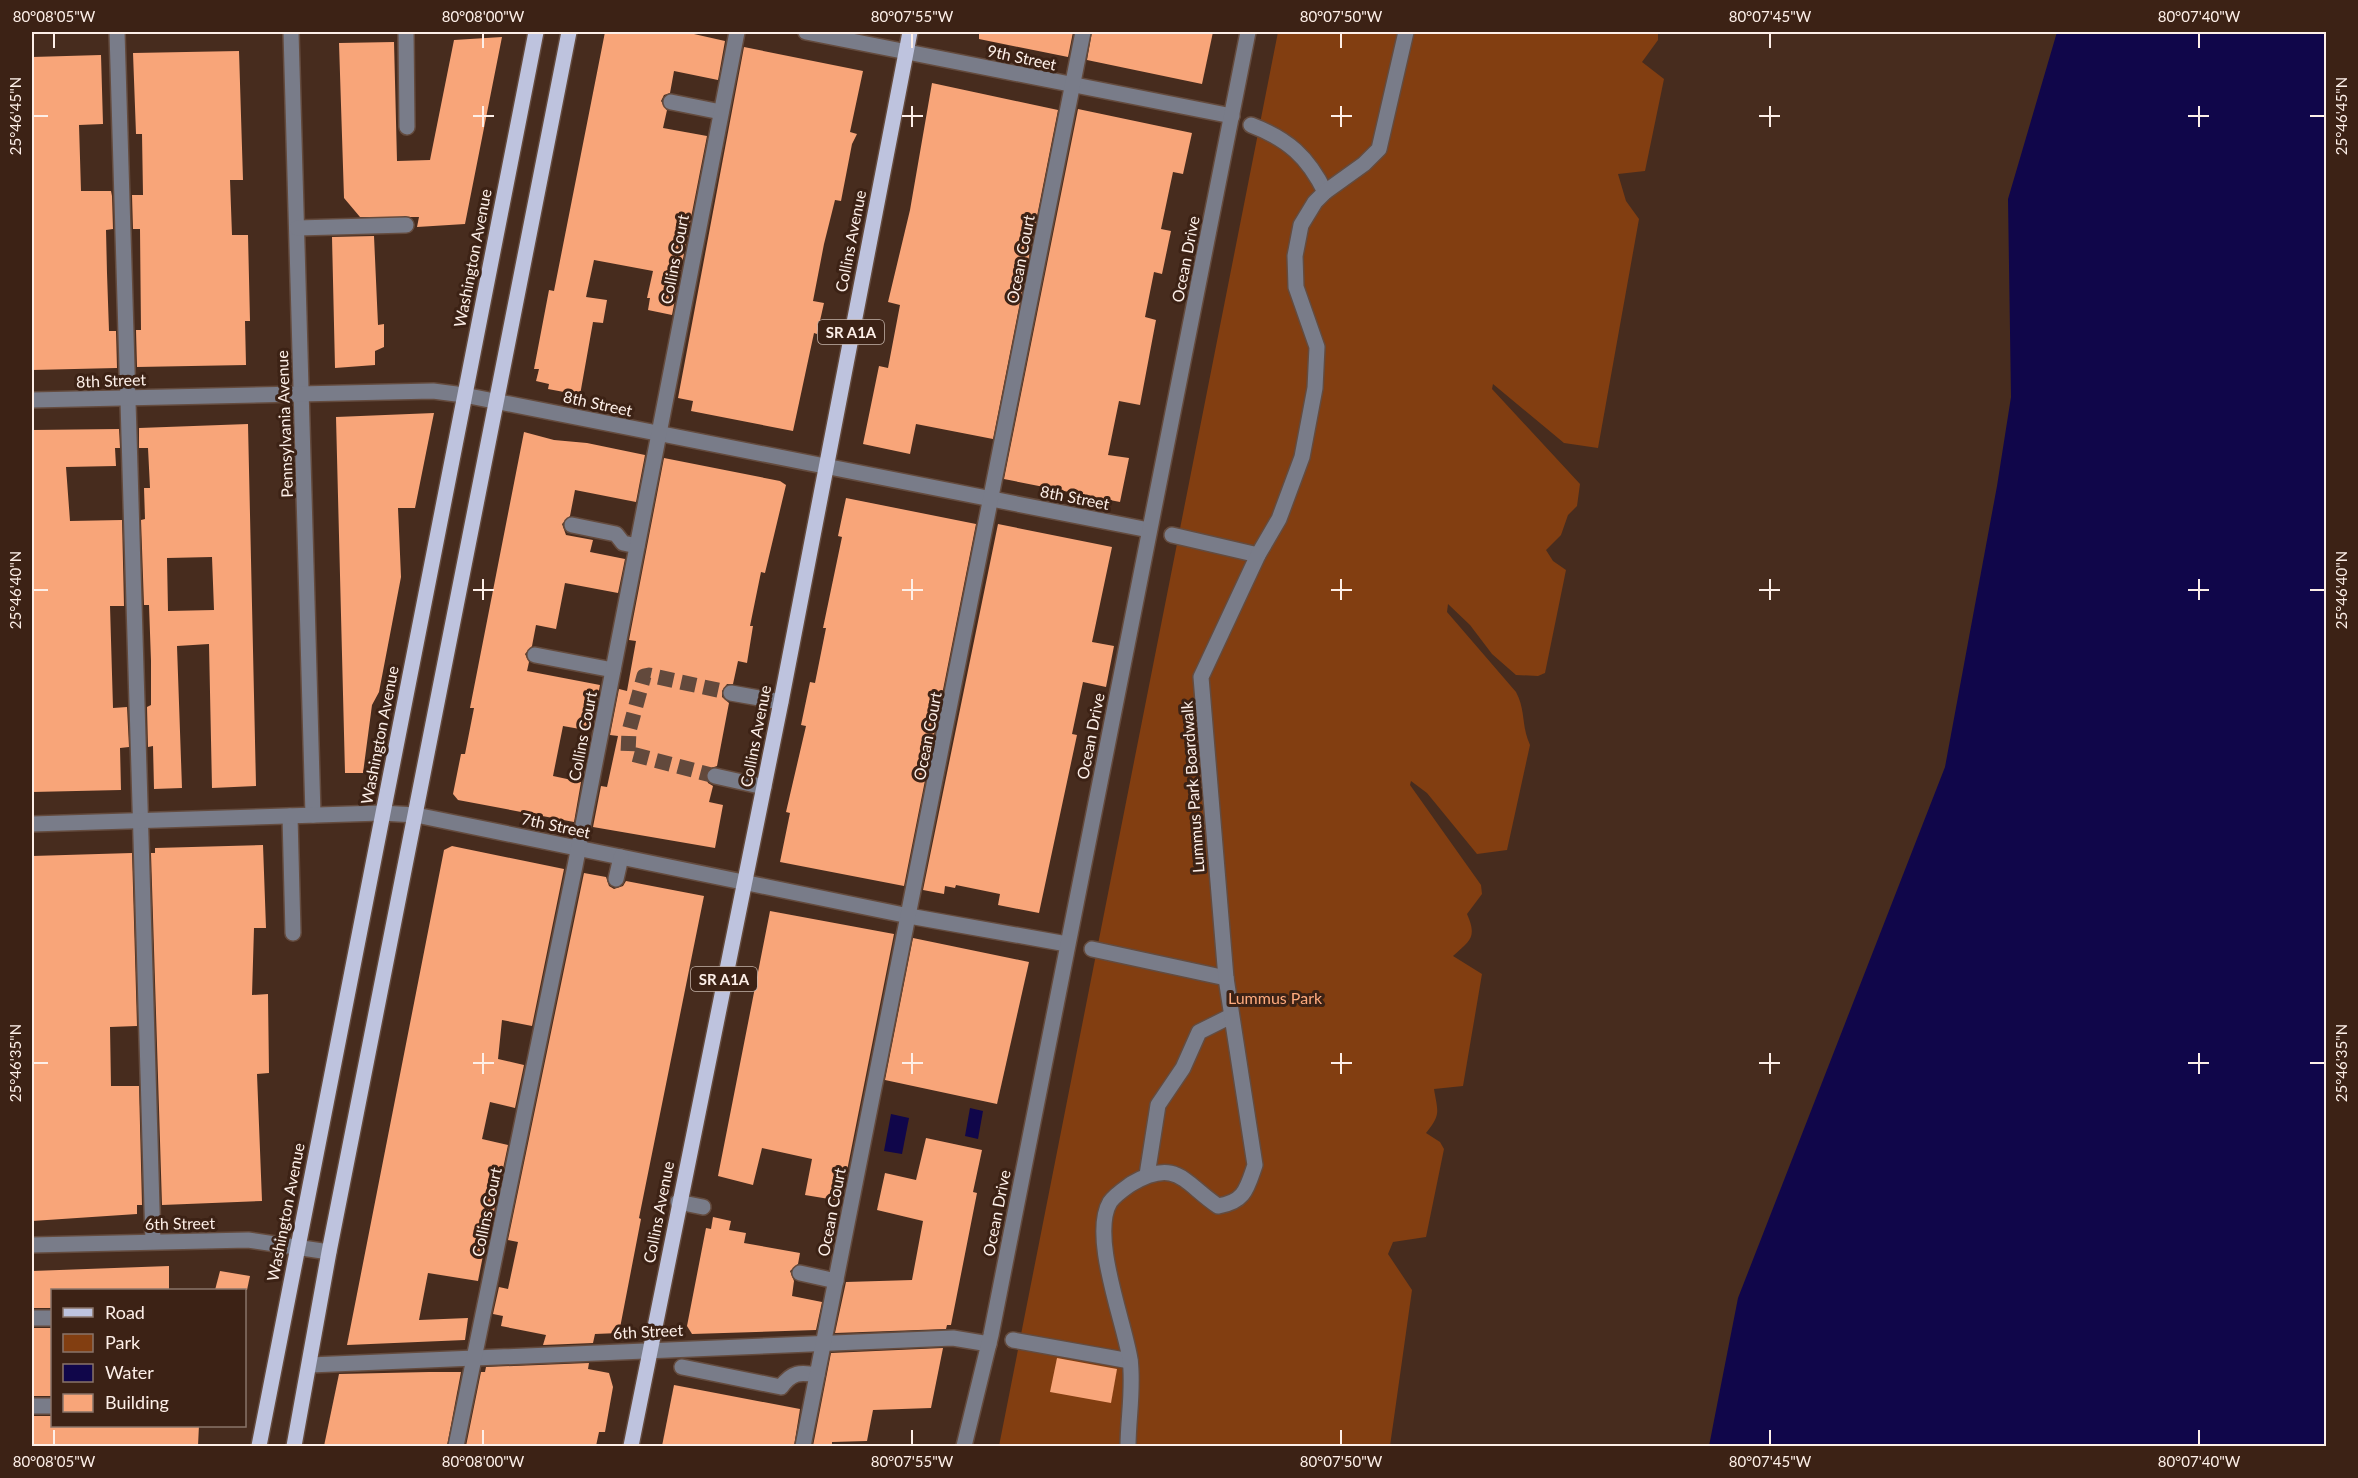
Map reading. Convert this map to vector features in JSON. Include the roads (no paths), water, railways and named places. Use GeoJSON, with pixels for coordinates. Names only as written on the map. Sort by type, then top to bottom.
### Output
{"type":"FeatureCollection","features":[{"type":"Feature","properties":{"kind":"main road","name":"Washington Avenue"},"geometry":{"type":"LineString","coordinates":[[259,1446],[381,813],[536,32]]}},
{"type":"Feature","properties":{"kind":"main road"},"geometry":{"type":"LineString","coordinates":[[294,1446],[329,1252],[569,32]]}},
{"type":"Feature","properties":{"kind":"main road","name":"Collins Avenue"},"geometry":{"type":"LineString","coordinates":[[631,1446],[678,1202],[781,702],[910,32]]}},
{"type":"Feature","properties":{"kind":"street"},"geometry":{"type":"LineString","coordinates":[[117,32],[138,820],[153,1241]]}},
{"type":"Feature","properties":{"kind":"street","name":"Pennsylvania Avenue"},"geometry":{"type":"LineString","coordinates":[[291,32],[313,815]]}},
{"type":"Feature","properties":{"kind":"street"},"geometry":{"type":"LineString","coordinates":[[406,32],[407,127]]}},
{"type":"Feature","properties":{"kind":"street","name":"Collins Court"},"geometry":{"type":"LineString","coordinates":[[456,1446],[578,848],[737,32]]}},
{"type":"Feature","properties":{"kind":"street","name":"9th Street"},"geometry":{"type":"LineString","coordinates":[[806,32],[1232,116]]}},
{"type":"Feature","properties":{"kind":"street","name":"Ocean Court"},"geometry":{"type":"LineString","coordinates":[[803,1446],[1083,32]]}},
{"type":"Feature","properties":{"kind":"street","name":"Ocean Drive"},"geometry":{"type":"LineString","coordinates":[[964,1446],[988,1344],[1248,32]]}},
{"type":"Feature","properties":{"kind":"street","name":"Lummus Park Boardwalk"},"geometry":{"type":"LineString","coordinates":[[1147,1175],[1181,1175],[1218,1206],[1232,1204],[1245,1192],[1255,1165],[1226,978],[1201,677],[1258,555],[1279,519],[1302,457],[1315,388],[1317,347],[1296,287],[1296,256],[1301,225],[1324,192],[1364,164],[1379,149],[1406,32]]}},
{"type":"Feature","properties":{"kind":"street"},"geometry":{"type":"LineString","coordinates":[[671,102],[722,112]]}},
{"type":"Feature","properties":{"kind":"street"},"geometry":{"type":"LineString","coordinates":[[1251,126],[1266,131],[1296,149],[1313,167],[1324,192]]}},
{"type":"Feature","properties":{"kind":"street"},"geometry":{"type":"LineString","coordinates":[[297,228],[406,225]]}},
{"type":"Feature","properties":{"kind":"street","name":"8th Street"},"geometry":{"type":"LineString","coordinates":[[32,400],[301,393],[433,392],[464,394],[1149,530]]}},
{"type":"Feature","properties":{"kind":"street"},"geometry":{"type":"LineString","coordinates":[[572,525],[616,534],[623,543],[637,546]]}},
{"type":"Feature","properties":{"kind":"street"},"geometry":{"type":"LineString","coordinates":[[1172,535],[1258,555]]}},
{"type":"Feature","properties":{"kind":"street"},"geometry":{"type":"LineString","coordinates":[[535,655],[613,670]]}},
{"type":"Feature","properties":{"kind":"street"},"geometry":{"type":"LineString","coordinates":[[731,693],[781,702]]}},
{"type":"Feature","properties":{"kind":"street"},"geometry":{"type":"LineString","coordinates":[[715,776],[764,788]]}},
{"type":"Feature","properties":{"kind":"street","name":"7th Street"},"geometry":{"type":"LineString","coordinates":[[32,824],[381,813],[416,815],[909,916],[1067,944]]}},
{"type":"Feature","properties":{"kind":"street"},"geometry":{"type":"LineString","coordinates":[[290,816],[292,933]]}},
{"type":"Feature","properties":{"kind":"street"},"geometry":{"type":"LineString","coordinates":[[616,879],[621,857]]}},
{"type":"Feature","properties":{"kind":"street"},"geometry":{"type":"LineString","coordinates":[[1092,950],[1226,978]]}},
{"type":"Feature","properties":{"kind":"street"},"geometry":{"type":"LineString","coordinates":[[1128,1446],[1130,1361],[1106,1259],[1103,1233],[1110,1203],[1123,1189],[1147,1175],[1158,1105],[1183,1068],[1199,1032],[1231,1016]]}},
{"type":"Feature","properties":{"kind":"street"},"geometry":{"type":"LineString","coordinates":[[678,1202],[703,1207]]}},
{"type":"Feature","properties":{"kind":"street","name":"6th Street"},"geometry":{"type":"LineString","coordinates":[[32,1245],[248,1240],[329,1252]]}},
{"type":"Feature","properties":{"kind":"street"},"geometry":{"type":"LineString","coordinates":[[800,1274],[836,1281]]}},
{"type":"Feature","properties":{"kind":"street"},"geometry":{"type":"LineString","coordinates":[[32,1318],[51,1318]]}},
{"type":"Feature","properties":{"kind":"street","name":"6th Street"},"geometry":{"type":"LineString","coordinates":[[309,1365],[823,1342],[953,1338],[988,1344]]}},
{"type":"Feature","properties":{"kind":"street"},"geometry":{"type":"LineString","coordinates":[[1013,1340],[1130,1361]]}},
{"type":"Feature","properties":{"kind":"street"},"geometry":{"type":"LineString","coordinates":[[682,1367],[781,1387],[788,1377],[798,1372],[817,1375]]}},
{"type":"Feature","properties":{"kind":"street"},"geometry":{"type":"LineString","coordinates":[[32,1406],[51,1406]]}},
{"type":"Feature","properties":{"kind":"water"},"geometry":{"type":"Polygon","coordinates":[[[2057,32],[2326,32],[2326,1446],[1709,1446],[1738,1298],[1945,767],[1997,486],[2011,397],[2008,199],[2057,32]]]}},
{"type":"Feature","properties":{"kind":"water"},"geometry":{"type":"Polygon","coordinates":[[[970,1108],[983,1111],[978,1139],[965,1136],[970,1108]]]}},
{"type":"Feature","properties":{"kind":"water"},"geometry":{"type":"Polygon","coordinates":[[[891,1114],[909,1118],[902,1154],[884,1151],[891,1114]]]}},
{"type":"Feature","properties":{"kind":"tunnel"},"geometry":{"type":"LineString","coordinates":[[715,776],[628,753],[629,731],[644,676],[649,675],[731,693]]}},
{"type":"Feature","properties":{"kind":"park label","name":"Lummus Park"},"geometry":{"type":"Point","coordinates":[1275,997]}}]}
